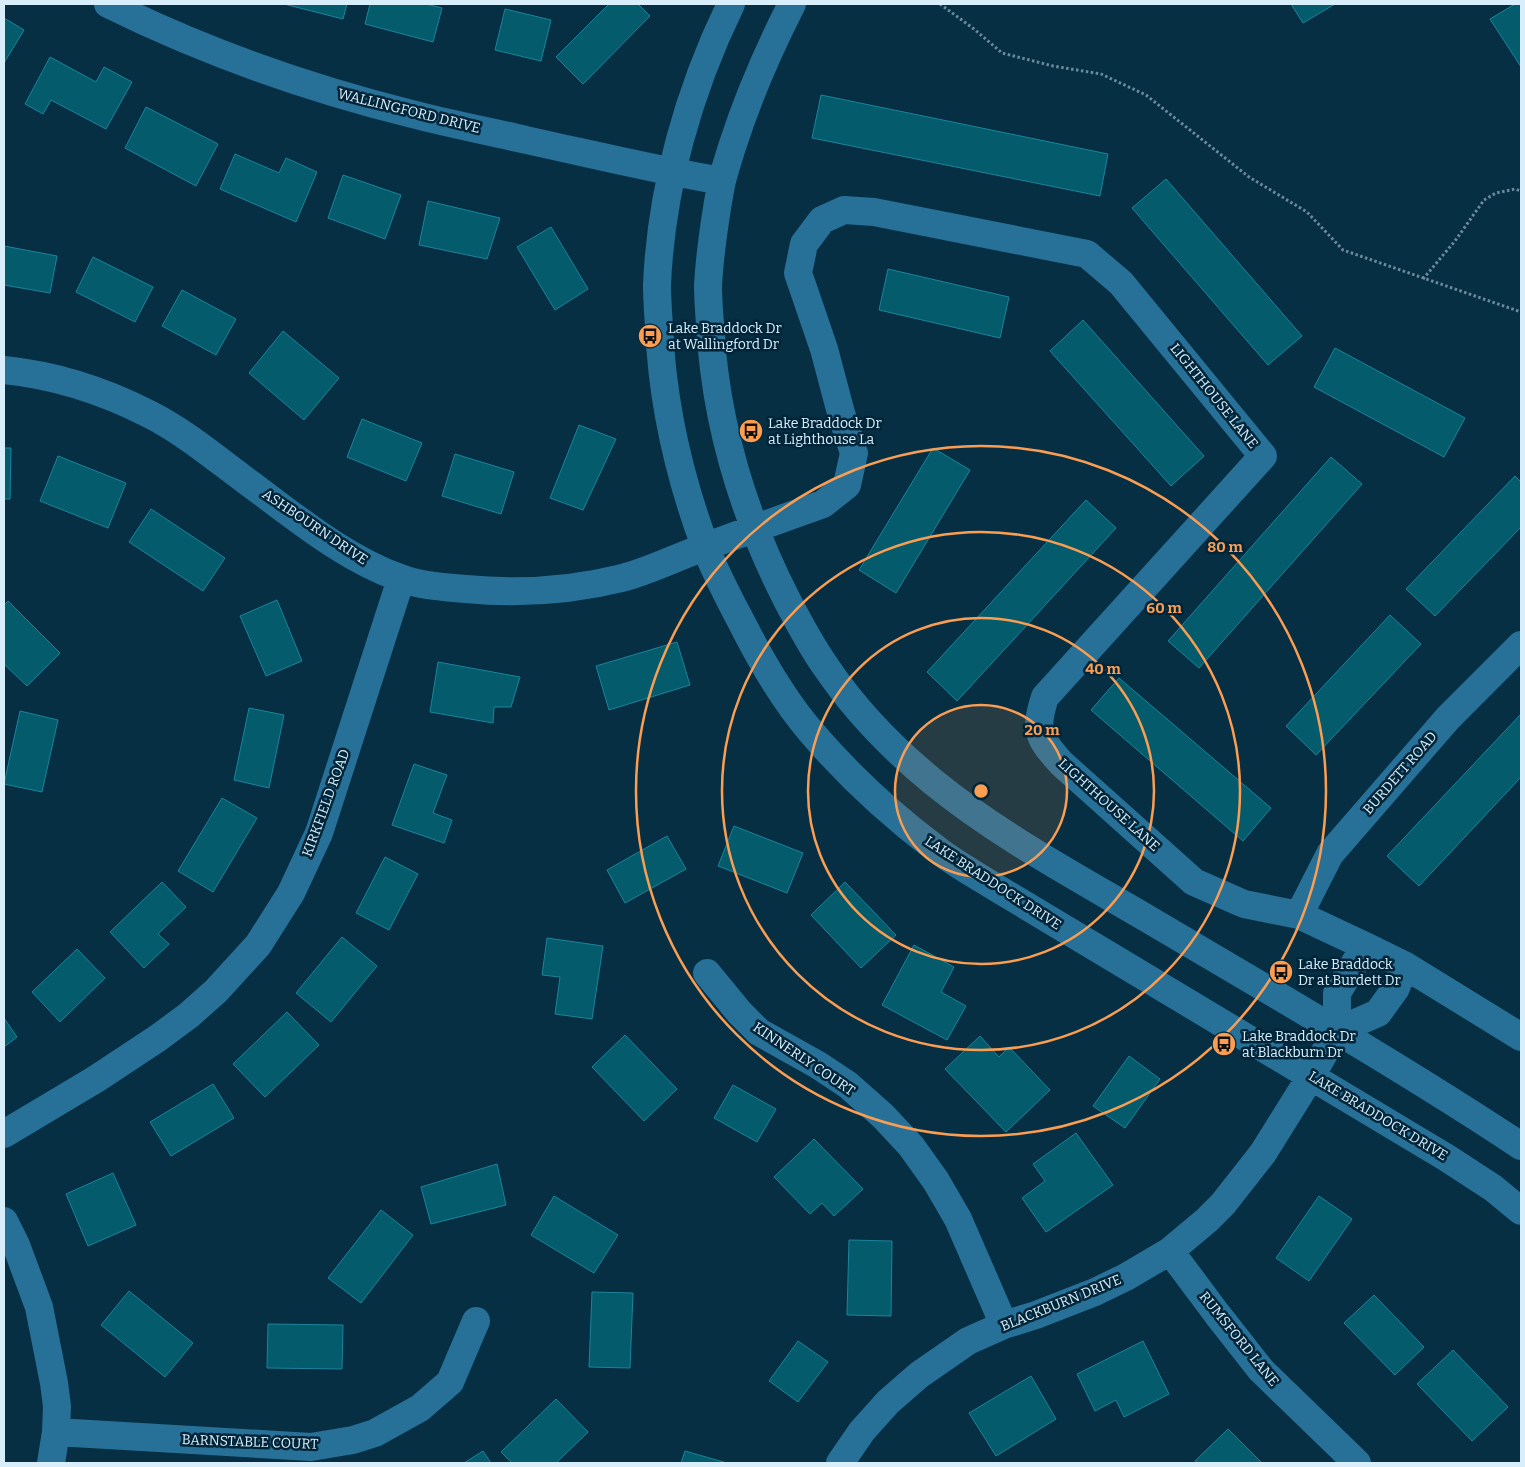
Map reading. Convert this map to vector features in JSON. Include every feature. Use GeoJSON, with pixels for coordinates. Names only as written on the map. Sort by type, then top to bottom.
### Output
{"type":"FeatureCollection","features":[{"type":"Feature","properties":{"kind":"street","name":"WALLINGFORD DRIVE"},"geometry":{"type":"LineString","coordinates":[[108,4],[143,21],[229,57],[318,88],[412,114],[672,172],[722,181]]}},
{"type":"Feature","properties":{"kind":"street","name":"LAKE BRADDOCK DRIVE"},"geometry":{"type":"LineString","coordinates":[[731,4],[717,33],[692,99],[672,172],[663,225],[657,286],[660,354],[670,423],[685,481],[706,547],[731,602],[757,652],[782,694],[811,732],[842,766],[895,816],[937,850],[1000,890],[1448,1158],[1493,1188],[1521,1211]]}},
{"type":"Feature","properties":{"kind":"street"},"geometry":{"type":"LineString","coordinates":[[792,4],[766,54],[745,107],[722,181],[713,232],[708,288],[711,349],[720,413],[734,467],[754,529],[777,580],[824,665],[850,699],[884,737],[928,778],[967,809],[1027,847],[1337,1031],[1521,1146]]}},
{"type":"Feature","properties":{"kind":"street","name":"LIGHTHOUSE LANE"},"geometry":{"type":"LineString","coordinates":[[706,547],[824,504],[847,485],[854,454],[824,349],[798,273],[804,244],[822,220],[844,210],[874,212],[1087,254],[1121,283],[1262,456],[1045,697],[1038,719],[1043,744],[1061,763],[1194,882],[1244,904],[1299,915],[1365,946],[1404,965],[1521,1037]]}},
{"type":"Feature","properties":{"kind":"street","name":"ASHBOURN DRIVE"},"geometry":{"type":"LineString","coordinates":[[4,370],[41,376],[80,386],[113,397],[150,414],[193,441],[340,548],[400,578],[432,586],[486,591],[527,592],[558,590],[623,578],[706,547]]}},
{"type":"Feature","properties":{"kind":"street","name":"KIRKFIELD ROAD"},"geometry":{"type":"LineString","coordinates":[[4,1134],[96,1078],[158,1038],[189,1015],[216,991],[258,944],[273,923],[291,893],[319,833],[400,578]]}},
{"type":"Feature","properties":{"kind":"street","name":"BURDETT ROAD"},"geometry":{"type":"LineString","coordinates":[[1299,915],[1330,854],[1448,718],[1521,644]]}},
{"type":"Feature","properties":{"kind":"street","name":"BLACKBURN DRIVE"},"geometry":{"type":"LineString","coordinates":[[840,1463],[862,1431],[888,1402],[919,1375],[968,1341],[1004,1325],[1036,1315],[1095,1292],[1126,1277],[1170,1250],[1207,1220],[1263,1153],[1312,1076],[1337,1031],[1337,992],[1365,946]]}},
{"type":"Feature","properties":{"kind":"street"},"geometry":{"type":"LineString","coordinates":[[1337,1031],[1378,1014],[1396,988],[1404,965]]}},
{"type":"Feature","properties":{"kind":"street","name":"KINNERLY COURT"},"geometry":{"type":"LineString","coordinates":[[707,973],[739,1012],[759,1032],[818,1065],[848,1085],[883,1116],[911,1146],[936,1181],[958,1219],[1004,1325]]}},
{"type":"Feature","properties":{"kind":"street"},"geometry":{"type":"LineString","coordinates":[[4,1221],[16,1244],[39,1306],[54,1383],[57,1406],[56,1432],[50,1463]]}},
{"type":"Feature","properties":{"kind":"street","name":"RUMSFORD LANE"},"geometry":{"type":"LineString","coordinates":[[1170,1250],[1261,1370],[1357,1463]]}},
{"type":"Feature","properties":{"kind":"street","name":"BARNSTABLE COURT"},"geometry":{"type":"LineString","coordinates":[[56,1432],[311,1447],[353,1440],[375,1433],[420,1408],[450,1382],[476,1321]]}},
{"type":"Feature","properties":{"kind":"path"},"geometry":{"type":"LineString","coordinates":[[940,4],[1002,53],[1053,66],[1101,74],[1146,95],[1249,177],[1307,212],[1343,250],[1521,312]]}},
{"type":"Feature","properties":{"kind":"path"},"geometry":{"type":"LineString","coordinates":[[1423,279],[1455,241],[1484,200],[1496,193],[1515,189],[1521,191]]}},
{"type":"Feature","properties":{"kind":"building"},"geometry":{"type":"Polygon","coordinates":[[[284,4],[347,4],[343,19],[284,4]]]}},
{"type":"Feature","properties":{"kind":"building"},"geometry":{"type":"Polygon","coordinates":[[[370,4],[426,4],[442,8],[433,42],[365,24],[370,4]]]}},
{"type":"Feature","properties":{"kind":"building"},"geometry":{"type":"Polygon","coordinates":[[[609,4],[638,4],[650,16],[583,84],[556,57],[609,4]]]}},
{"type":"Feature","properties":{"kind":"building"},"geometry":{"type":"Polygon","coordinates":[[[1291,4],[1335,4],[1303,23],[1291,4]]]}},
{"type":"Feature","properties":{"kind":"building"},"geometry":{"type":"Polygon","coordinates":[[[1515,4],[1521,4],[1521,67],[1490,19],[1515,4]]]}},
{"type":"Feature","properties":{"kind":"building"},"geometry":{"type":"Polygon","coordinates":[[[505,9],[551,20],[541,61],[495,50],[505,9]]]}},
{"type":"Feature","properties":{"kind":"building"},"geometry":{"type":"Polygon","coordinates":[[[4,18],[24,30],[4,63],[4,18]]]}},
{"type":"Feature","properties":{"kind":"building"},"geometry":{"type":"Polygon","coordinates":[[[50,57],[96,82],[104,67],[132,82],[106,129],[51,100],[43,114],[25,104],[50,57]]]}},
{"type":"Feature","properties":{"kind":"building"},"geometry":{"type":"Polygon","coordinates":[[[821,95],[1108,154],[1100,196],[812,138],[821,95]]]}},
{"type":"Feature","properties":{"kind":"building"},"geometry":{"type":"Polygon","coordinates":[[[146,107],[218,144],[196,186],[125,148],[146,107]]]}},
{"type":"Feature","properties":{"kind":"building"},"geometry":{"type":"Polygon","coordinates":[[[235,154],[279,173],[286,158],[317,172],[296,222],[220,189],[235,154]]]}},
{"type":"Feature","properties":{"kind":"building"},"geometry":{"type":"Polygon","coordinates":[[[343,175],[401,195],[385,239],[328,218],[343,175]]]}},
{"type":"Feature","properties":{"kind":"building"},"geometry":{"type":"Polygon","coordinates":[[[1166,179],[1302,336],[1268,365],[1132,208],[1166,179]]]}},
{"type":"Feature","properties":{"kind":"building"},"geometry":{"type":"Polygon","coordinates":[[[428,201],[500,218],[487,259],[419,245],[428,201]]]}},
{"type":"Feature","properties":{"kind":"building"},"geometry":{"type":"Polygon","coordinates":[[[551,227],[588,289],[555,310],[517,247],[551,227]]]}},
{"type":"Feature","properties":{"kind":"building"},"geometry":{"type":"Polygon","coordinates":[[[4,246],[57,256],[50,293],[4,285],[4,246]]]}},
{"type":"Feature","properties":{"kind":"building"},"geometry":{"type":"Polygon","coordinates":[[[93,257],[153,287],[135,322],[76,292],[93,257]]]}},
{"type":"Feature","properties":{"kind":"building"},"geometry":{"type":"Polygon","coordinates":[[[888,269],[1009,297],[1000,338],[879,310],[888,269]]]}},
{"type":"Feature","properties":{"kind":"building"},"geometry":{"type":"Polygon","coordinates":[[[182,290],[236,319],[216,355],[162,326],[182,290]]]}},
{"type":"Feature","properties":{"kind":"building"},"geometry":{"type":"Polygon","coordinates":[[[1083,320],[1204,456],[1171,486],[1050,351],[1083,320]]]}},
{"type":"Feature","properties":{"kind":"building"},"geometry":{"type":"Polygon","coordinates":[[[283,331],[339,378],[304,420],[249,373],[283,331]]]}},
{"type":"Feature","properties":{"kind":"building"},"geometry":{"type":"Polygon","coordinates":[[[1335,348],[1465,418],[1444,457],[1314,387],[1335,348]]]}},
{"type":"Feature","properties":{"kind":"building"},"geometry":{"type":"Polygon","coordinates":[[[362,419],[422,443],[406,481],[347,457],[362,419]]]}},
{"type":"Feature","properties":{"kind":"building"},"geometry":{"type":"Polygon","coordinates":[[[579,425],[616,439],[583,510],[550,498],[579,425]]]}},
{"type":"Feature","properties":{"kind":"building"},"geometry":{"type":"Polygon","coordinates":[[[4,448],[11,448],[10,499],[4,499],[4,448]]]}},
{"type":"Feature","properties":{"kind":"building"},"geometry":{"type":"Polygon","coordinates":[[[933,448],[970,470],[896,593],[859,570],[933,448]]]}},
{"type":"Feature","properties":{"kind":"building"},"geometry":{"type":"Polygon","coordinates":[[[455,454],[514,472],[501,514],[442,496],[455,454]]]}},
{"type":"Feature","properties":{"kind":"building"},"geometry":{"type":"Polygon","coordinates":[[[58,456],[126,483],[108,528],[40,501],[58,456]]]}},
{"type":"Feature","properties":{"kind":"building"},"geometry":{"type":"Polygon","coordinates":[[[1331,457],[1362,484],[1199,668],[1168,641],[1331,457]]]}},
{"type":"Feature","properties":{"kind":"building"},"geometry":{"type":"Polygon","coordinates":[[[1515,476],[1521,482],[1521,527],[1435,616],[1406,589],[1515,476]]]}},
{"type":"Feature","properties":{"kind":"building"},"geometry":{"type":"Polygon","coordinates":[[[1086,500],[1116,528],[957,701],[927,672],[1086,500]]]}},
{"type":"Feature","properties":{"kind":"building"},"geometry":{"type":"Polygon","coordinates":[[[151,509],[225,558],[203,591],[129,542],[151,509]]]}},
{"type":"Feature","properties":{"kind":"building"},"geometry":{"type":"Polygon","coordinates":[[[277,600],[302,661],[266,676],[240,616],[277,600]]]}},
{"type":"Feature","properties":{"kind":"building"},"geometry":{"type":"Polygon","coordinates":[[[8,601],[60,653],[27,686],[4,664],[4,605],[8,601]]]}},
{"type":"Feature","properties":{"kind":"building"},"geometry":{"type":"Polygon","coordinates":[[[1390,615],[1421,644],[1316,755],[1286,726],[1390,615]]]}},
{"type":"Feature","properties":{"kind":"building"},"geometry":{"type":"Polygon","coordinates":[[[677,642],[690,685],[609,710],[596,666],[677,642]]]}},
{"type":"Feature","properties":{"kind":"building"},"geometry":{"type":"Polygon","coordinates":[[[438,662],[520,677],[511,707],[494,707],[493,723],[430,712],[438,662]]]}},
{"type":"Feature","properties":{"kind":"building"},"geometry":{"type":"Polygon","coordinates":[[[1119,678],[1271,808],[1243,841],[1091,710],[1119,678]]]}},
{"type":"Feature","properties":{"kind":"building"},"geometry":{"type":"Polygon","coordinates":[[[249,708],[284,715],[269,788],[234,780],[249,708]]]}},
{"type":"Feature","properties":{"kind":"building"},"geometry":{"type":"Polygon","coordinates":[[[20,711],[58,720],[42,792],[4,784],[20,711]]]}},
{"type":"Feature","properties":{"kind":"building"},"geometry":{"type":"Polygon","coordinates":[[[1521,714],[1521,777],[1419,886],[1387,856],[1521,714]]]}},
{"type":"Feature","properties":{"kind":"building"},"geometry":{"type":"Polygon","coordinates":[[[414,764],[447,775],[433,813],[452,820],[444,843],[392,825],[414,764]]]}},
{"type":"Feature","properties":{"kind":"building"},"geometry":{"type":"Polygon","coordinates":[[[222,798],[257,818],[213,892],[178,871],[222,798]]]}},
{"type":"Feature","properties":{"kind":"building"},"geometry":{"type":"Polygon","coordinates":[[[734,826],[803,853],[787,893],[718,866],[734,826]]]}},
{"type":"Feature","properties":{"kind":"building"},"geometry":{"type":"Polygon","coordinates":[[[667,836],[686,869],[625,903],[607,870],[667,836]]]}},
{"type":"Feature","properties":{"kind":"building"},"geometry":{"type":"Polygon","coordinates":[[[385,857],[418,874],[389,930],[356,913],[385,857]]]}},
{"type":"Feature","properties":{"kind":"building"},"geometry":{"type":"Polygon","coordinates":[[[162,882],[186,907],[158,934],[169,944],[144,968],[110,932],[162,882]]]}},
{"type":"Feature","properties":{"kind":"building"},"geometry":{"type":"Polygon","coordinates":[[[845,882],[896,935],[861,968],[811,915],[845,882]]]}},
{"type":"Feature","properties":{"kind":"building"},"geometry":{"type":"Polygon","coordinates":[[[342,937],[377,966],[331,1022],[296,993],[342,937]]]}},
{"type":"Feature","properties":{"kind":"building"},"geometry":{"type":"Polygon","coordinates":[[[547,938],[603,946],[592,1019],[555,1014],[560,977],[542,975],[547,938]]]}},
{"type":"Feature","properties":{"kind":"building"},"geometry":{"type":"Polygon","coordinates":[[[914,945],[954,967],[941,992],[966,1006],[947,1040],[882,1005],[914,945]]]}},
{"type":"Feature","properties":{"kind":"building"},"geometry":{"type":"Polygon","coordinates":[[[77,949],[105,978],[60,1022],[32,992],[77,949]]]}},
{"type":"Feature","properties":{"kind":"building"},"geometry":{"type":"Polygon","coordinates":[[[287,1012],[319,1045],[265,1097],[233,1064],[287,1012]]]}},
{"type":"Feature","properties":{"kind":"building"},"geometry":{"type":"Polygon","coordinates":[[[4,1018],[17,1037],[4,1047],[4,1018]]]}},
{"type":"Feature","properties":{"kind":"building"},"geometry":{"type":"Polygon","coordinates":[[[625,1035],[677,1089],[644,1121],[592,1067],[625,1035]]]}},
{"type":"Feature","properties":{"kind":"building"},"geometry":{"type":"Polygon","coordinates":[[[980,1036],[999,1057],[1009,1047],[1050,1090],[1006,1132],[945,1069],[980,1036]]]}},
{"type":"Feature","properties":{"kind":"building"},"geometry":{"type":"Polygon","coordinates":[[[1129,1056],[1160,1079],[1125,1128],[1093,1106],[1129,1056]]]}},
{"type":"Feature","properties":{"kind":"building"},"geometry":{"type":"Polygon","coordinates":[[[213,1084],[234,1118],[171,1156],[150,1122],[213,1084]]]}},
{"type":"Feature","properties":{"kind":"building"},"geometry":{"type":"Polygon","coordinates":[[[733,1085],[776,1109],[757,1142],[714,1118],[733,1085]]]}},
{"type":"Feature","properties":{"kind":"building"},"geometry":{"type":"Polygon","coordinates":[[[1076,1133],[1113,1185],[1046,1232],[1022,1198],[1045,1181],[1033,1164],[1076,1133]]]}},
{"type":"Feature","properties":{"kind":"building"},"geometry":{"type":"Polygon","coordinates":[[[814,1139],[863,1189],[834,1216],[822,1203],[810,1214],[774,1177],[814,1139]]]}},
{"type":"Feature","properties":{"kind":"building"},"geometry":{"type":"Polygon","coordinates":[[[497,1164],[506,1205],[431,1224],[421,1187],[497,1164]]]}},
{"type":"Feature","properties":{"kind":"building"},"geometry":{"type":"Polygon","coordinates":[[[113,1173],[136,1225],[88,1246],[66,1194],[113,1173]]]}},
{"type":"Feature","properties":{"kind":"building"},"geometry":{"type":"Polygon","coordinates":[[[554,1196],[618,1235],[594,1273],[531,1235],[554,1196]]]}},
{"type":"Feature","properties":{"kind":"building"},"geometry":{"type":"Polygon","coordinates":[[[1319,1196],[1352,1219],[1309,1281],[1276,1258],[1319,1196]]]}},
{"type":"Feature","properties":{"kind":"building"},"geometry":{"type":"Polygon","coordinates":[[[381,1210],[413,1235],[361,1303],[328,1278],[381,1210]]]}},
{"type":"Feature","properties":{"kind":"building"},"geometry":{"type":"Polygon","coordinates":[[[849,1240],[892,1241],[891,1316],[847,1315],[849,1240]]]}},
{"type":"Feature","properties":{"kind":"building"},"geometry":{"type":"Polygon","coordinates":[[[129,1291],[193,1343],[165,1377],[101,1325],[129,1291]]]}},
{"type":"Feature","properties":{"kind":"building"},"geometry":{"type":"Polygon","coordinates":[[[592,1292],[633,1293],[630,1368],[589,1367],[592,1292]]]}},
{"type":"Feature","properties":{"kind":"building"},"geometry":{"type":"Polygon","coordinates":[[[1374,1295],[1424,1347],[1395,1375],[1344,1323],[1374,1295]]]}},
{"type":"Feature","properties":{"kind":"building"},"geometry":{"type":"Polygon","coordinates":[[[268,1324],[343,1325],[342,1369],[267,1368],[268,1324]]]}},
{"type":"Feature","properties":{"kind":"building"},"geometry":{"type":"Polygon","coordinates":[[[798,1341],[828,1362],[798,1402],[769,1381],[798,1341]]]}},
{"type":"Feature","properties":{"kind":"building"},"geometry":{"type":"Polygon","coordinates":[[[1143,1341],[1169,1394],[1124,1417],[1116,1400],[1095,1411],[1077,1374],[1143,1341]]]}},
{"type":"Feature","properties":{"kind":"building"},"geometry":{"type":"Polygon","coordinates":[[[1453,1350],[1508,1407],[1472,1441],[1417,1384],[1453,1350]]]}},
{"type":"Feature","properties":{"kind":"building"},"geometry":{"type":"Polygon","coordinates":[[[1031,1376],[1056,1419],[996,1456],[969,1413],[1031,1376]]]}},
{"type":"Feature","properties":{"kind":"building"},"geometry":{"type":"Polygon","coordinates":[[[556,1399],[588,1432],[556,1463],[512,1463],[501,1452],[556,1399]]]}},
{"type":"Feature","properties":{"kind":"building"},"geometry":{"type":"Polygon","coordinates":[[[1228,1429],[1262,1463],[1198,1463],[1195,1461],[1228,1429]]]}},
{"type":"Feature","properties":{"kind":"building"},"geometry":{"type":"Polygon","coordinates":[[[483,1451],[491,1463],[464,1463],[483,1451]]]}},
{"type":"Feature","properties":{"kind":"building"},"geometry":{"type":"Polygon","coordinates":[[[685,1451],[727,1463],[681,1463],[685,1451]]]}},
{"type":"Feature","properties":{"kind":"place","name":"Lake Braddock Dr at Wallingford Dr"},"geometry":{"type":"Point","coordinates":[650,336]}},
{"type":"Feature","properties":{"kind":"place","name":"Lake Braddock Dr at Lighthouse La"},"geometry":{"type":"Point","coordinates":[751,431]}},
{"type":"Feature","properties":{"kind":"place","name":"Lake Braddock Dr at Burdett Dr"},"geometry":{"type":"Point","coordinates":[1281,972]}},
{"type":"Feature","properties":{"kind":"place","name":"Lake Braddock Dr at Blackburn Dr"},"geometry":{"type":"Point","coordinates":[1224,1044]}}]}
